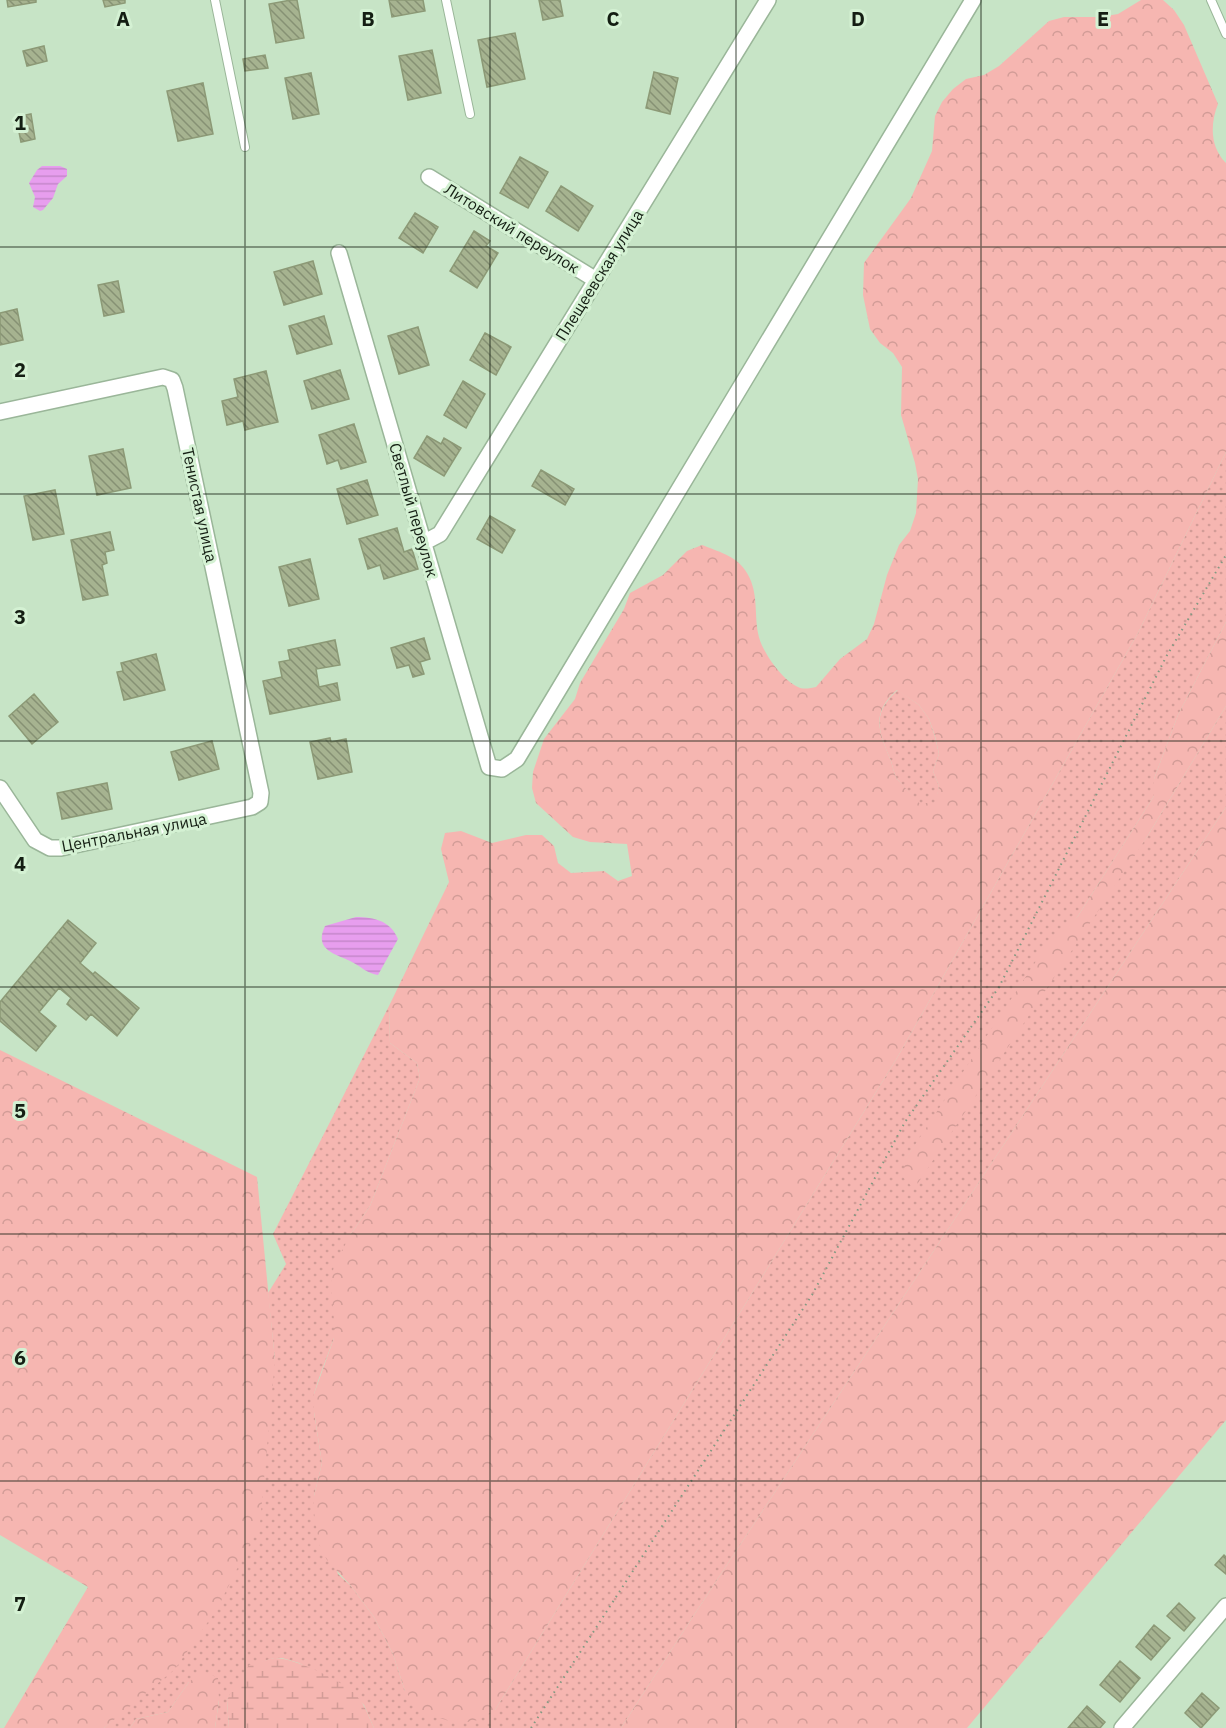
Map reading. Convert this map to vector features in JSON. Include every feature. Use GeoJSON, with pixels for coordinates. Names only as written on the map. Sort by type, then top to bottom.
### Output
{"type":"FeatureCollection","features":[{"type":"Feature","properties":{"kind":"street","name":"Плещеевская улица"},"geometry":{"type":"LineString","coordinates":[[423,543],[440,534],[768,0]]}},
{"type":"Feature","properties":{"kind":"street","name":"Светлый переулок"},"geometry":{"type":"LineString","coordinates":[[339,253],[489,767],[502,769],[517,759],[973,0]]}},
{"type":"Feature","properties":{"kind":"street","name":"Литовский переулок"},"geometry":{"type":"LineString","coordinates":[[429,177],[596,280]]}},
{"type":"Feature","properties":{"kind":"street","name":"Тенистая улица"},"geometry":{"type":"LineString","coordinates":[[0,412],[163,377],[172,380],[176,388],[261,793],[260,802]]}},
{"type":"Feature","properties":{"kind":"street","name":"Центральная улица"},"geometry":{"type":"LineString","coordinates":[[0,788],[35,840],[50,848],[61,848],[252,807],[260,802]]}},
{"type":"Feature","properties":{"kind":"street"},"geometry":{"type":"LineString","coordinates":[[1122,1728],[1226,1605]]}},
{"type":"Feature","properties":{"kind":"lane"},"geometry":{"type":"LineString","coordinates":[[215,0],[245,147]]}},
{"type":"Feature","properties":{"kind":"lane"},"geometry":{"type":"LineString","coordinates":[[446,0],[470,114]]}},
{"type":"Feature","properties":{"kind":"lane"},"geometry":{"type":"LineString","coordinates":[[1211,0],[1226,34]]}},
{"type":"Feature","properties":{"kind":"path"},"geometry":{"type":"LineString","coordinates":[[531,1728],[812,1295],[905,1122],[999,987],[1166,657],[1226,555]]}},
{"type":"Feature","properties":{"kind":"green space"},"geometry":{"type":"Polygon","coordinates":[[[1141,0],[1163,0],[1174,10],[1184,25],[1218,104],[1213,127],[1214,143],[1226,163],[1226,452],[1138,633],[897,1058],[495,1710],[478,1720],[462,1723],[428,1716],[405,1691],[393,1654],[374,1617],[351,1586],[327,1560],[319,1544],[314,1496],[322,1463],[314,1412],[314,1394],[334,1338],[331,1283],[334,1265],[370,1206],[420,1078],[417,1063],[390,1043],[389,1006],[449,882],[441,849],[445,833],[461,831],[492,843],[526,835],[542,835],[554,846],[558,863],[571,873],[604,871],[618,881],[632,876],[627,844],[590,842],[573,837],[536,803],[532,788],[533,772],[544,739],[575,699],[580,683],[624,609],[630,593],[663,575],[687,551],[702,545],[726,554],[741,565],[752,585],[758,633],[763,648],[779,672],[798,687],[805,689],[816,687],[840,659],[867,639],[874,624],[887,575],[899,545],[910,531],[916,513],[918,479],[901,415],[902,367],[893,353],[880,343],[870,329],[863,295],[864,263],[911,198],[932,151],[935,116],[942,102],[953,89],[966,79],[984,75],[999,66],[1049,21],[1064,17],[1100,17],[1118,14],[1141,0]],[[897,690],[883,707],[879,724],[897,779],[919,803],[935,803],[939,786],[933,771],[939,754],[929,719],[919,705],[897,690]]]}},
{"type":"Feature","properties":{"kind":"green space"},"geometry":{"type":"Polygon","coordinates":[[[1226,452],[1226,622],[1178,715],[1154,779],[1154,796],[1078,916],[905,1160],[1147,837],[1226,706],[1226,807],[621,1728],[374,1728],[364,1705],[345,1687],[299,1663],[274,1658],[249,1666],[227,1700],[229,1728],[215,1728],[219,1700],[189,1682],[168,1712],[136,1719],[130,1728],[104,1728],[125,1709],[275,1360],[268,1293],[286,1264],[273,1234],[389,1006],[390,1043],[417,1063],[420,1078],[370,1206],[351,1234],[334,1321],[334,1338],[314,1394],[314,1412],[322,1463],[314,1496],[338,1574],[351,1586],[374,1617],[393,1654],[405,1691],[495,1710],[897,1058],[1138,633],[1226,452]]]}},
{"type":"Feature","properties":{"kind":"green space"},"geometry":{"type":"Polygon","coordinates":[[[1226,622],[1226,706],[1147,837],[914,1189],[903,1177],[905,1160],[1042,952],[1078,916],[1154,796],[1154,779],[1178,715],[1226,622]]]}},
{"type":"Feature","properties":{"kind":"green space"},"geometry":{"type":"Polygon","coordinates":[[[898,690],[919,705],[929,719],[939,754],[933,771],[939,786],[936,803],[919,804],[897,779],[883,741],[880,715],[883,707],[898,690]]]}},
{"type":"Feature","properties":{"kind":"green space"},"geometry":{"type":"Polygon","coordinates":[[[1226,807],[1226,1420],[967,1728],[621,1728],[692,1618],[1226,807]]]}},
{"type":"Feature","properties":{"kind":"green space"},"geometry":{"type":"Polygon","coordinates":[[[0,1050],[257,1177],[275,1360],[260,1523],[217,1609],[175,1669],[104,1728],[4,1728],[88,1587],[0,1535],[0,1050]]]}},
{"type":"Feature","properties":{"kind":"green space"},"geometry":{"type":"Polygon","coordinates":[[[274,1658],[303,1665],[345,1686],[360,1699],[374,1728],[229,1728],[227,1700],[235,1685],[249,1665],[274,1658]]]}},
{"type":"Feature","properties":{"kind":"green space"},"geometry":{"type":"Polygon","coordinates":[[[203,1671],[218,1678],[219,1700],[215,1728],[130,1728],[136,1719],[168,1712],[189,1682],[203,1671]]]}},
{"type":"Feature","properties":{"kind":"shaded area"},"geometry":{"type":"Polygon","coordinates":[[[42,166],[60,166],[67,169],[67,176],[58,184],[53,198],[40,211],[33,207],[35,197],[29,183],[42,166]]]}},
{"type":"Feature","properties":{"kind":"shaded area"},"geometry":{"type":"Polygon","coordinates":[[[356,917],[381,921],[391,928],[398,939],[378,975],[367,972],[334,954],[324,946],[322,941],[325,926],[356,917]]]}},
{"type":"Feature","properties":{"kind":"building"},"geometry":{"type":"Polygon","coordinates":[[[7,0],[36,0],[36,2],[8,7],[7,0]]]}},
{"type":"Feature","properties":{"kind":"building"},"geometry":{"type":"Polygon","coordinates":[[[103,0],[125,0],[125,3],[105,7],[103,0]]]}},
{"type":"Feature","properties":{"kind":"building"},"geometry":{"type":"Polygon","coordinates":[[[297,0],[304,38],[276,43],[269,4],[297,0]]]}},
{"type":"Feature","properties":{"kind":"building"},"geometry":{"type":"Polygon","coordinates":[[[389,0],[423,0],[425,11],[392,17],[389,0]]]}},
{"type":"Feature","properties":{"kind":"building"},"geometry":{"type":"Polygon","coordinates":[[[539,0],[560,0],[563,16],[543,20],[539,0]]]}},
{"type":"Feature","properties":{"kind":"building"},"geometry":{"type":"Polygon","coordinates":[[[515,33],[525,79],[487,87],[478,40],[515,33]]]}},
{"type":"Feature","properties":{"kind":"building"},"geometry":{"type":"Polygon","coordinates":[[[44,46],[47,61],[27,66],[23,51],[44,46]]]}},
{"type":"Feature","properties":{"kind":"building"},"geometry":{"type":"Polygon","coordinates":[[[432,50],[441,93],[408,100],[399,56],[432,50]]]}},
{"type":"Feature","properties":{"kind":"building"},"geometry":{"type":"Polygon","coordinates":[[[265,55],[268,68],[245,71],[243,59],[265,55]]]}},
{"type":"Feature","properties":{"kind":"building"},"geometry":{"type":"Polygon","coordinates":[[[654,72],[678,78],[670,114],[646,108],[654,72]]]}},
{"type":"Feature","properties":{"kind":"building"},"geometry":{"type":"Polygon","coordinates":[[[311,73],[319,114],[293,119],[285,78],[311,73]]]}},
{"type":"Feature","properties":{"kind":"building"},"geometry":{"type":"Polygon","coordinates":[[[203,83],[213,134],[178,141],[167,91],[203,83]]]}},
{"type":"Feature","properties":{"kind":"building"},"geometry":{"type":"Polygon","coordinates":[[[31,114],[35,139],[21,142],[16,117],[31,114]]]}},
{"type":"Feature","properties":{"kind":"building"},"geometry":{"type":"Polygon","coordinates":[[[520,157],[548,172],[528,208],[500,193],[520,157]]]}},
{"type":"Feature","properties":{"kind":"building"},"geometry":{"type":"Polygon","coordinates":[[[561,186],[593,206],[578,231],[546,211],[561,186]]]}},
{"type":"Feature","properties":{"kind":"building"},"geometry":{"type":"Polygon","coordinates":[[[415,213],[438,227],[423,253],[399,238],[415,213]]]}},
{"type":"Feature","properties":{"kind":"building"},"geometry":{"type":"Polygon","coordinates":[[[474,231],[490,241],[486,246],[498,253],[477,288],[450,271],[474,231]]]}},
{"type":"Feature","properties":{"kind":"building"},"geometry":{"type":"Polygon","coordinates":[[[313,261],[322,294],[284,305],[274,272],[313,261]]]}},
{"type":"Feature","properties":{"kind":"building"},"geometry":{"type":"Polygon","coordinates":[[[118,281],[124,312],[104,316],[98,285],[118,281]]]}},
{"type":"Feature","properties":{"kind":"building"},"geometry":{"type":"Polygon","coordinates":[[[17,309],[23,340],[0,345],[0,313],[17,309]]]}},
{"type":"Feature","properties":{"kind":"building"},"geometry":{"type":"Polygon","coordinates":[[[324,316],[332,344],[297,354],[289,326],[324,316]]]}},
{"type":"Feature","properties":{"kind":"building"},"geometry":{"type":"Polygon","coordinates":[[[418,327],[429,365],[399,374],[388,336],[418,327]]]}},
{"type":"Feature","properties":{"kind":"building"},"geometry":{"type":"Polygon","coordinates":[[[485,333],[511,347],[496,375],[470,360],[485,333]]]}},
{"type":"Feature","properties":{"kind":"building"},"geometry":{"type":"Polygon","coordinates":[[[340,370],[349,399],[312,409],[304,381],[340,370]]]}},
{"type":"Feature","properties":{"kind":"building"},"geometry":{"type":"Polygon","coordinates":[[[266,371],[278,422],[245,430],[243,421],[227,425],[222,401],[238,397],[234,379],[266,371]]]}},
{"type":"Feature","properties":{"kind":"building"},"geometry":{"type":"Polygon","coordinates":[[[463,381],[485,394],[466,428],[444,415],[463,381]]]}},
{"type":"Feature","properties":{"kind":"building"},"geometry":{"type":"Polygon","coordinates":[[[354,424],[366,462],[341,469],[338,460],[327,464],[319,435],[354,424]]]}},
{"type":"Feature","properties":{"kind":"building"},"geometry":{"type":"Polygon","coordinates":[[[427,436],[441,444],[444,438],[461,448],[444,476],[414,458],[427,436]]]}},
{"type":"Feature","properties":{"kind":"building"},"geometry":{"type":"Polygon","coordinates":[[[123,449],[131,488],[97,495],[89,456],[123,449]]]}},
{"type":"Feature","properties":{"kind":"building"},"geometry":{"type":"Polygon","coordinates":[[[541,470],[574,489],[565,505],[532,486],[541,470]]]}},
{"type":"Feature","properties":{"kind":"building"},"geometry":{"type":"Polygon","coordinates":[[[367,480],[378,515],[347,524],[337,489],[367,480]]]}},
{"type":"Feature","properties":{"kind":"building"},"geometry":{"type":"Polygon","coordinates":[[[55,490],[64,534],[33,540],[24,496],[55,490]]]}},
{"type":"Feature","properties":{"kind":"building"},"geometry":{"type":"Polygon","coordinates":[[[490,516],[515,530],[502,553],[477,539],[490,516]]]}},
{"type":"Feature","properties":{"kind":"building"},"geometry":{"type":"Polygon","coordinates":[[[397,528],[404,552],[412,549],[418,569],[384,579],[380,565],[368,569],[359,539],[397,528]]]}},
{"type":"Feature","properties":{"kind":"building"},"geometry":{"type":"Polygon","coordinates":[[[110,532],[114,550],[105,552],[107,563],[102,565],[108,595],[83,600],[71,540],[110,532]]]}},
{"type":"Feature","properties":{"kind":"building"},"geometry":{"type":"Polygon","coordinates":[[[310,559],[319,599],[289,606],[279,567],[310,559]]]}},
{"type":"Feature","properties":{"kind":"building"},"geometry":{"type":"Polygon","coordinates":[[[424,638],[430,659],[420,662],[424,674],[413,677],[409,665],[397,668],[391,648],[424,638]]]}},
{"type":"Feature","properties":{"kind":"building"},"geometry":{"type":"Polygon","coordinates":[[[335,640],[340,665],[316,669],[319,687],[337,683],[340,700],[270,714],[263,681],[282,677],[279,662],[290,660],[288,650],[335,640]]]}},
{"type":"Feature","properties":{"kind":"building"},"geometry":{"type":"Polygon","coordinates":[[[156,654],[165,690],[124,700],[117,672],[123,671],[121,663],[156,654]]]}},
{"type":"Feature","properties":{"kind":"building"},"geometry":{"type":"Polygon","coordinates":[[[34,694],[58,722],[32,744],[9,716],[34,694]]]}},
{"type":"Feature","properties":{"kind":"building"},"geometry":{"type":"Polygon","coordinates":[[[330,738],[331,742],[346,739],[352,772],[318,779],[310,742],[330,738]]]}},
{"type":"Feature","properties":{"kind":"building"},"geometry":{"type":"Polygon","coordinates":[[[212,741],[219,769],[179,780],[171,752],[212,741]]]}},
{"type":"Feature","properties":{"kind":"building"},"geometry":{"type":"Polygon","coordinates":[[[107,783],[112,809],[62,819],[57,793],[107,783]]]}},
{"type":"Feature","properties":{"kind":"building"},"geometry":{"type":"Polygon","coordinates":[[[68,920],[96,943],[80,963],[93,974],[95,972],[139,1008],[117,1036],[91,1014],[86,1020],[67,1004],[71,998],[59,988],[39,1012],[56,1026],[36,1051],[0,1021],[0,1002],[68,920]]]}},
{"type":"Feature","properties":{"kind":"building"},"geometry":{"type":"Polygon","coordinates":[[[1224,1555],[1226,1557],[1226,1574],[1215,1565],[1224,1555]]]}},
{"type":"Feature","properties":{"kind":"building"},"geometry":{"type":"Polygon","coordinates":[[[1179,1603],[1195,1618],[1184,1631],[1167,1616],[1179,1603]]]}},
{"type":"Feature","properties":{"kind":"building"},"geometry":{"type":"Polygon","coordinates":[[[1154,1625],[1170,1638],[1151,1660],[1136,1647],[1154,1625]]]}},
{"type":"Feature","properties":{"kind":"building"},"geometry":{"type":"Polygon","coordinates":[[[1120,1661],[1140,1678],[1120,1702],[1100,1685],[1120,1661]]]}},
{"type":"Feature","properties":{"kind":"building"},"geometry":{"type":"Polygon","coordinates":[[[1202,1693],[1219,1708],[1201,1728],[1185,1713],[1202,1693]]]}},
{"type":"Feature","properties":{"kind":"building"},"geometry":{"type":"Polygon","coordinates":[[[1087,1706],[1105,1722],[1100,1728],[1068,1728],[1087,1706]]]}}]}
